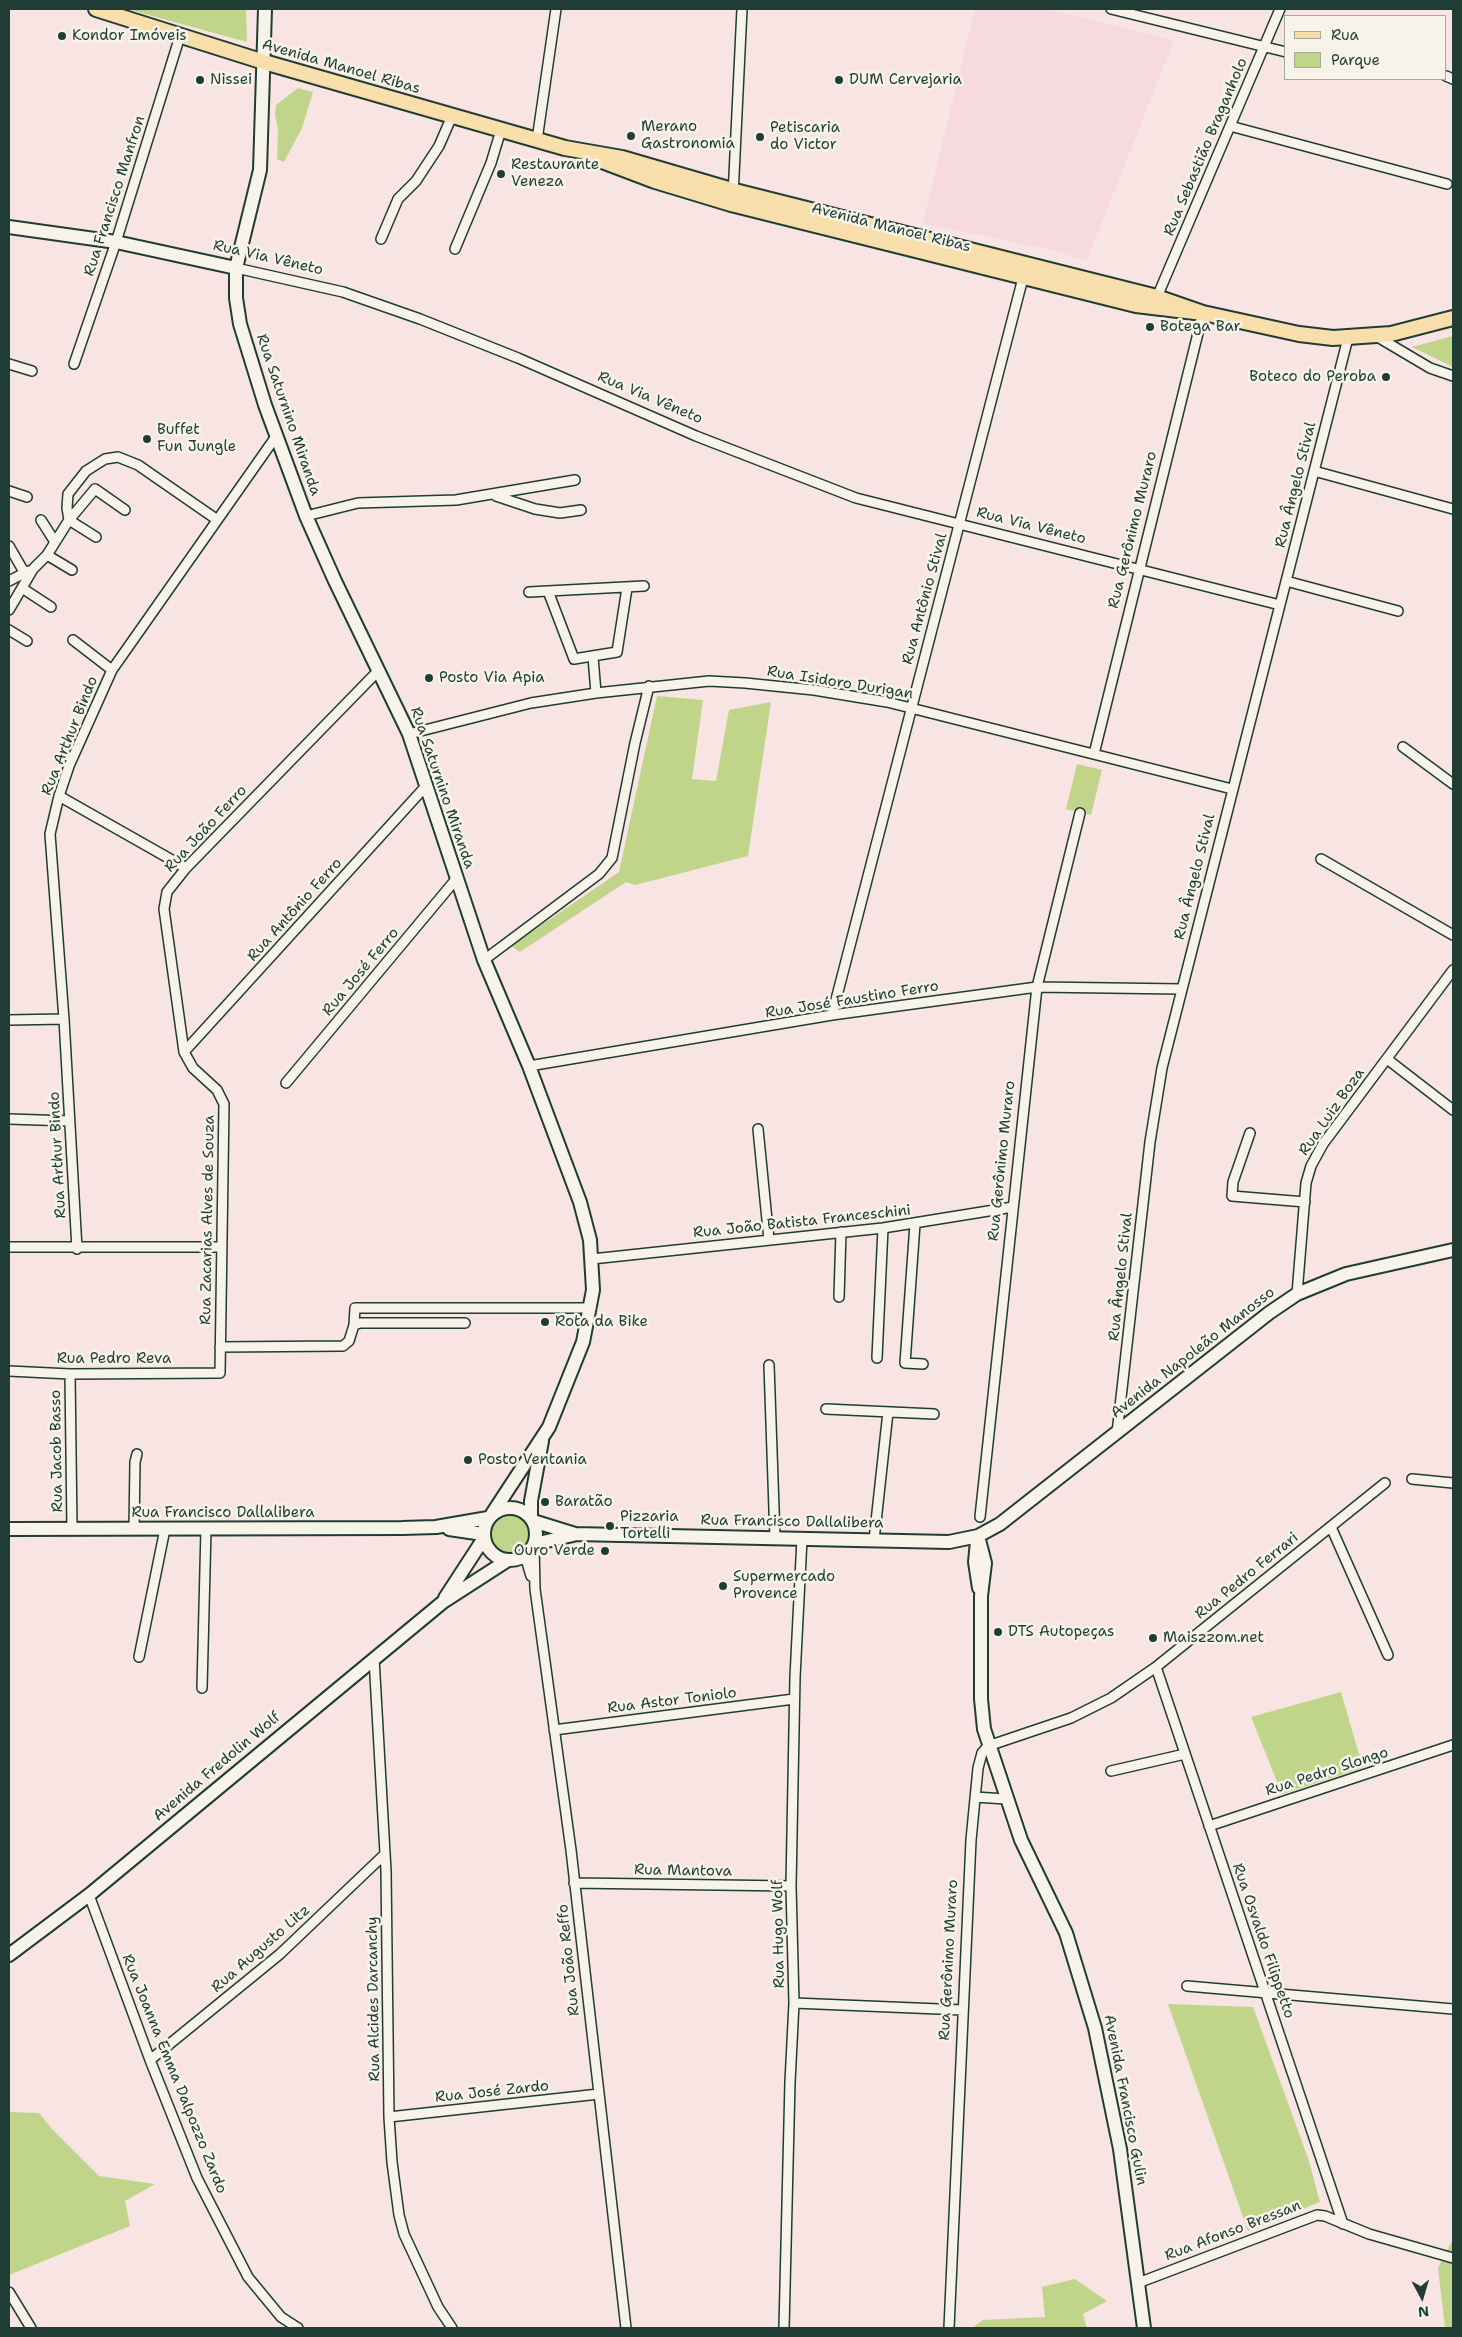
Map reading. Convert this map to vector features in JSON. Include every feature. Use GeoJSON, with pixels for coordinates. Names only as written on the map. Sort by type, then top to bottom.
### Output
{"type":"FeatureCollection","features":[{"type":"Feature","properties":{"kind":"main road","name":"Avenida Manoel Ribas"},"geometry":{"type":"LineString","coordinates":[[96,9],[264,62],[501,130],[578,150],[606,164],[733,197],[1023,278],[1136,306],[1203,313],[1299,334],[1348,338],[1404,331],[1453,318]]}},
{"type":"Feature","properties":{"kind":"main road","name":"Rua Saturnino Miranda"},"geometry":{"type":"LineString","coordinates":[[265,9],[260,170],[236,268],[236,298],[240,324],[306,516],[335,582],[409,734],[484,960],[530,1066],[587,1224],[592,1259],[591,1308],[583,1342],[568,1385],[543,1437],[490,1516]]}},
{"type":"Feature","properties":{"kind":"main road","name":"Avenida Manoel Ribas"},"geometry":{"type":"LineString","coordinates":[[733,197],[1156,297],[1203,313]]}},
{"type":"Feature","properties":{"kind":"main road","name":"Rua Via Vêneto"},"geometry":{"type":"LineString","coordinates":[[9,226],[116,242],[236,268]]}},
{"type":"Feature","properties":{"kind":"main road","name":"Avenida Napoleão Manosso"},"geometry":{"type":"LineString","coordinates":[[978,1536],[1000,1524],[1269,1313],[1297,1294],[1346,1274],[1453,1250]]}},
{"type":"Feature","properties":{"kind":"main road","name":"Rua Saturnino Miranda"},"geometry":{"type":"LineString","coordinates":[[532,1519],[531,1501],[543,1437]]}},
{"type":"Feature","properties":{"kind":"main road"},"geometry":{"type":"LineString","coordinates":[[508,1507],[524,1512],[532,1519],[536,1529],[534,1544],[525,1556],[508,1560],[492,1553],[483,1536],[490,1516],[508,1507]]}},
{"type":"Feature","properties":{"kind":"main road","name":"Rua Francisco Dallalibera"},"geometry":{"type":"LineString","coordinates":[[9,1529],[354,1530],[436,1527],[490,1516]]}},
{"type":"Feature","properties":{"kind":"main road","name":"Rua Francisco Dallalibera"},"geometry":{"type":"LineString","coordinates":[[532,1519],[575,1534]]}},
{"type":"Feature","properties":{"kind":"main road","name":"Rua Francisco Dallalibera"},"geometry":{"type":"LineString","coordinates":[[436,1527],[483,1536]]}},
{"type":"Feature","properties":{"kind":"main road","name":"Rua Francisco Dallalibera"},"geometry":{"type":"LineString","coordinates":[[534,1544],[575,1534],[949,1542],[978,1536]]}},
{"type":"Feature","properties":{"kind":"main road","name":"Avenida Fredolin Wolf"},"geometry":{"type":"LineString","coordinates":[[442,1602],[483,1536]]}},
{"type":"Feature","properties":{"kind":"main road"},"geometry":{"type":"LineString","coordinates":[[978,1536],[975,1562],[981,1596],[981,1699],[988,1746]]}},
{"type":"Feature","properties":{"kind":"main road","name":"Avenida Fredolin Wolf"},"geometry":{"type":"LineString","coordinates":[[9,1955],[89,1894],[442,1602],[508,1560]]}},
{"type":"Feature","properties":{"kind":"main road","name":"Avenida Francisco Gulin"},"geometry":{"type":"LineString","coordinates":[[988,1746],[1021,1840],[1066,1933],[1095,2028],[1120,2149],[1144,2328]]}},
{"type":"Feature","properties":{"kind":"street"},"geometry":{"type":"LineString","coordinates":[[537,140],[556,9]]}},
{"type":"Feature","properties":{"kind":"street"},"geometry":{"type":"LineString","coordinates":[[733,197],[742,9]]}},
{"type":"Feature","properties":{"kind":"street"},"geometry":{"type":"LineString","coordinates":[[1111,9],[1284,51]]}},
{"type":"Feature","properties":{"kind":"street","name":"Rua Sebastião Braganholo"},"geometry":{"type":"LineString","coordinates":[[1156,297],[1280,9]]}},
{"type":"Feature","properties":{"kind":"street","name":"Rua Francisco Manfron"},"geometry":{"type":"LineString","coordinates":[[74,364],[116,242],[180,36]]}},
{"type":"Feature","properties":{"kind":"street"},"geometry":{"type":"LineString","coordinates":[[381,239],[398,199],[420,174],[439,146],[452,116]]}},
{"type":"Feature","properties":{"kind":"street"},"geometry":{"type":"LineString","coordinates":[[1230,126],[1447,184]]}},
{"type":"Feature","properties":{"kind":"street"},"geometry":{"type":"LineString","coordinates":[[455,249],[492,163],[501,130]]}},
{"type":"Feature","properties":{"kind":"street","name":"Rua Via Vêneto"},"geometry":{"type":"LineString","coordinates":[[236,268],[352,295],[518,358],[687,432],[829,489],[958,525],[1280,606]]}},
{"type":"Feature","properties":{"kind":"street","name":"Rua Antônio Stival"},"geometry":{"type":"LineString","coordinates":[[832,1015],[910,708],[1023,278]]}},
{"type":"Feature","properties":{"kind":"street","name":"Rua Gerônimo Muraro"},"geometry":{"type":"LineString","coordinates":[[1094,754],[1203,313]]}},
{"type":"Feature","properties":{"kind":"street"},"geometry":{"type":"LineString","coordinates":[[1376,336],[1430,368],[1453,376]]}},
{"type":"Feature","properties":{"kind":"street","name":"Rua Ângelo Stival"},"geometry":{"type":"LineString","coordinates":[[1117,1433],[1150,1142],[1162,1068],[1348,338]]}},
{"type":"Feature","properties":{"kind":"street"},"geometry":{"type":"LineString","coordinates":[[9,364],[32,371]]}},
{"type":"Feature","properties":{"kind":"street","name":"Rua Arthur Bindo"},"geometry":{"type":"LineString","coordinates":[[77,1249],[64,1019],[50,834],[59,796],[69,766],[112,670],[277,434]]}},
{"type":"Feature","properties":{"kind":"street"},"geometry":{"type":"LineString","coordinates":[[96,537],[69,520],[66,508],[68,494],[86,471],[105,459],[118,458],[138,464],[216,519]]}},
{"type":"Feature","properties":{"kind":"street"},"geometry":{"type":"LineString","coordinates":[[1314,472],[1453,510]]}},
{"type":"Feature","properties":{"kind":"street"},"geometry":{"type":"LineString","coordinates":[[306,516],[358,503],[456,500],[575,480]]}},
{"type":"Feature","properties":{"kind":"street"},"geometry":{"type":"LineString","coordinates":[[9,581],[29,570],[47,555],[69,520],[96,489],[125,510]]}},
{"type":"Feature","properties":{"kind":"street"},"geometry":{"type":"LineString","coordinates":[[9,491],[27,497]]}},
{"type":"Feature","properties":{"kind":"street"},"geometry":{"type":"LineString","coordinates":[[494,495],[543,510],[560,513],[581,510]]}},
{"type":"Feature","properties":{"kind":"street"},"geometry":{"type":"LineString","coordinates":[[41,520],[55,542]]}},
{"type":"Feature","properties":{"kind":"street"},"geometry":{"type":"LineString","coordinates":[[9,546],[29,570]]}},
{"type":"Feature","properties":{"kind":"street"},"geometry":{"type":"LineString","coordinates":[[47,555],[72,570]]}},
{"type":"Feature","properties":{"kind":"street"},"geometry":{"type":"LineString","coordinates":[[9,610],[22,588],[29,570]]}},
{"type":"Feature","properties":{"kind":"street"},"geometry":{"type":"LineString","coordinates":[[1286,581],[1398,610]]}},
{"type":"Feature","properties":{"kind":"street"},"geometry":{"type":"LineString","coordinates":[[529,592],[644,586]]}},
{"type":"Feature","properties":{"kind":"street"},"geometry":{"type":"LineString","coordinates":[[22,588],[51,607]]}},
{"type":"Feature","properties":{"kind":"street"},"geometry":{"type":"LineString","coordinates":[[548,592],[574,659],[617,652],[627,588]]}},
{"type":"Feature","properties":{"kind":"street"},"geometry":{"type":"LineString","coordinates":[[9,630],[26,641]]}},
{"type":"Feature","properties":{"kind":"street"},"geometry":{"type":"LineString","coordinates":[[73,640],[112,670]]}},
{"type":"Feature","properties":{"kind":"street"},"geometry":{"type":"LineString","coordinates":[[593,657],[596,693]]}},
{"type":"Feature","properties":{"kind":"street","name":"Rua João Ferro"},"geometry":{"type":"LineString","coordinates":[[184,1052],[164,909],[168,892],[186,868],[379,670]]}},
{"type":"Feature","properties":{"kind":"street","name":"Rua Isidoro Durigan"},"geometry":{"type":"LineString","coordinates":[[409,734],[531,703],[596,693],[649,686],[710,682],[745,683],[814,690],[910,708],[1232,789]]}},
{"type":"Feature","properties":{"kind":"street"},"geometry":{"type":"LineString","coordinates":[[484,960],[599,874],[612,858],[649,686]]}},
{"type":"Feature","properties":{"kind":"street"},"geometry":{"type":"LineString","coordinates":[[1403,747],[1453,784]]}},
{"type":"Feature","properties":{"kind":"street","name":"Rua Antônio Ferro"},"geometry":{"type":"LineString","coordinates":[[184,1052],[426,786]]}},
{"type":"Feature","properties":{"kind":"street"},"geometry":{"type":"LineString","coordinates":[[59,796],[186,868]]}},
{"type":"Feature","properties":{"kind":"street","name":"Rua Gerônimo Muraro"},"geometry":{"type":"LineString","coordinates":[[980,1517],[1037,987],[1080,813]]}},
{"type":"Feature","properties":{"kind":"street"},"geometry":{"type":"LineString","coordinates":[[1321,859],[1453,935]]}},
{"type":"Feature","properties":{"kind":"street","name":"Rua José Ferro"},"geometry":{"type":"LineString","coordinates":[[286,1083],[457,878]]}},
{"type":"Feature","properties":{"kind":"street","name":"Rua Luiz Boza"},"geometry":{"type":"LineString","coordinates":[[1297,1294],[1308,1174],[1316,1155],[1453,970]]}},
{"type":"Feature","properties":{"kind":"street","name":"Rua José Faustino Ferro"},"geometry":{"type":"LineString","coordinates":[[530,1066],[832,1015],[1037,987],[1181,989]]}},
{"type":"Feature","properties":{"kind":"street"},"geometry":{"type":"LineString","coordinates":[[9,1020],[64,1019]]}},
{"type":"Feature","properties":{"kind":"street","name":"Rua Zacarias Alves de Souza"},"geometry":{"type":"LineString","coordinates":[[184,1052],[193,1068],[217,1090],[224,1104],[220,1373]]}},
{"type":"Feature","properties":{"kind":"street"},"geometry":{"type":"LineString","coordinates":[[1387,1059],[1453,1110]]}},
{"type":"Feature","properties":{"kind":"street"},"geometry":{"type":"LineString","coordinates":[[9,1119],[69,1120]]}},
{"type":"Feature","properties":{"kind":"street"},"geometry":{"type":"LineString","coordinates":[[758,1128],[768,1240]]}},
{"type":"Feature","properties":{"kind":"street"},"geometry":{"type":"LineString","coordinates":[[1250,1133],[1233,1182],[1232,1196],[1305,1202]]}},
{"type":"Feature","properties":{"kind":"street","name":"Rua João Batista Franceschini"},"geometry":{"type":"LineString","coordinates":[[592,1259],[883,1228],[1013,1207]]}},
{"type":"Feature","properties":{"kind":"street"},"geometry":{"type":"LineString","coordinates":[[915,1224],[906,1364],[923,1364]]}},
{"type":"Feature","properties":{"kind":"street"},"geometry":{"type":"LineString","coordinates":[[878,1358],[883,1228]]}},
{"type":"Feature","properties":{"kind":"street"},"geometry":{"type":"LineString","coordinates":[[839,1298],[841,1232]]}},
{"type":"Feature","properties":{"kind":"street"},"geometry":{"type":"LineString","coordinates":[[9,1247],[77,1249],[221,1247]]}},
{"type":"Feature","properties":{"kind":"street"},"geometry":{"type":"LineString","coordinates":[[220,1347],[344,1346],[349,1341],[354,1325],[355,1308],[591,1308]]}},
{"type":"Feature","properties":{"kind":"street"},"geometry":{"type":"LineString","coordinates":[[354,1325],[360,1323],[464,1323]]}},
{"type":"Feature","properties":{"kind":"street"},"geometry":{"type":"LineString","coordinates":[[769,1365],[775,1538]]}},
{"type":"Feature","properties":{"kind":"street","name":"Rua Pedro Reva"},"geometry":{"type":"LineString","coordinates":[[9,1371],[70,1374],[220,1373]]}},
{"type":"Feature","properties":{"kind":"street","name":"Rua Jacob Basso"},"geometry":{"type":"LineString","coordinates":[[70,1374],[72,1529]]}},
{"type":"Feature","properties":{"kind":"street"},"geometry":{"type":"LineString","coordinates":[[826,1409],[934,1414]]}},
{"type":"Feature","properties":{"kind":"street"},"geometry":{"type":"LineString","coordinates":[[874,1540],[888,1412]]}},
{"type":"Feature","properties":{"kind":"street"},"geometry":{"type":"LineString","coordinates":[[134,1529],[134,1462],[136,1454]]}},
{"type":"Feature","properties":{"kind":"street"},"geometry":{"type":"LineString","coordinates":[[1412,1479],[1453,1483]]}},
{"type":"Feature","properties":{"kind":"street","name":"Rua Pedro Ferrari"},"geometry":{"type":"LineString","coordinates":[[988,1746],[1094,1708],[1156,1667],[1385,1483]]}},
{"type":"Feature","properties":{"kind":"street"},"geometry":{"type":"LineString","coordinates":[[1331,1527],[1388,1655]]}},
{"type":"Feature","properties":{"kind":"street"},"geometry":{"type":"LineString","coordinates":[[139,1657],[165,1529]]}},
{"type":"Feature","properties":{"kind":"street"},"geometry":{"type":"LineString","coordinates":[[202,1688],[206,1529]]}},
{"type":"Feature","properties":{"kind":"street","name":"Rua Hugo Wolf"},"geometry":{"type":"LineString","coordinates":[[784,2328],[790,2082],[794,2003],[791,1886],[794,1699],[802,1539]]}},
{"type":"Feature","properties":{"kind":"street","name":"Rua João Reffo"},"geometry":{"type":"LineString","coordinates":[[534,1544],[534,1589]]}},
{"type":"Feature","properties":{"kind":"street","name":"Rua João Reffo"},"geometry":{"type":"LineString","coordinates":[[525,1556],[534,1589],[554,1730],[574,1883],[626,2328]]}},
{"type":"Feature","properties":{"kind":"street","name":"Rua Alcides Darcanchy"},"geometry":{"type":"LineString","coordinates":[[374,1658],[385,1854],[389,2117],[399,2215],[404,2234],[438,2307],[452,2328]]}},
{"type":"Feature","properties":{"kind":"street","name":"Rua Osvaldo Filippetto"},"geometry":{"type":"LineString","coordinates":[[1156,1667],[1344,2224]]}},
{"type":"Feature","properties":{"kind":"street","name":"Rua Astor Toniolo"},"geometry":{"type":"LineString","coordinates":[[554,1730],[794,1699]]}},
{"type":"Feature","properties":{"kind":"street","name":"Rua Pedro Slongo"},"geometry":{"type":"LineString","coordinates":[[1209,1826],[1453,1745]]}},
{"type":"Feature","properties":{"kind":"street","name":"Rua Gerônimo Muraro"},"geometry":{"type":"LineString","coordinates":[[949,2328],[962,2010],[975,1798],[979,1760],[988,1746]]}},
{"type":"Feature","properties":{"kind":"street"},"geometry":{"type":"LineString","coordinates":[[1111,1771],[1185,1754]]}},
{"type":"Feature","properties":{"kind":"street"},"geometry":{"type":"LineString","coordinates":[[975,1798],[1006,1799]]}},
{"type":"Feature","properties":{"kind":"street","name":"Rua Augusto Litz"},"geometry":{"type":"LineString","coordinates":[[150,2060],[280,1954],[385,1854]]}},
{"type":"Feature","properties":{"kind":"street","name":"Rua Mantova"},"geometry":{"type":"LineString","coordinates":[[574,1883],[791,1886]]}},
{"type":"Feature","properties":{"kind":"street","name":"Rua Joanna Emma Dalpozzo Zardo"},"geometry":{"type":"LineString","coordinates":[[89,1894],[150,2060],[197,2178],[248,2277],[281,2316],[298,2328]]}},
{"type":"Feature","properties":{"kind":"street"},"geometry":{"type":"LineString","coordinates":[[1186,1986],[1453,2009]]}},
{"type":"Feature","properties":{"kind":"street"},"geometry":{"type":"LineString","coordinates":[[794,2003],[962,2010]]}},
{"type":"Feature","properties":{"kind":"street","name":"Rua José Zardo"},"geometry":{"type":"LineString","coordinates":[[389,2117],[598,2094]]}},
{"type":"Feature","properties":{"kind":"street","name":"Rua Afonso Bressan"},"geometry":{"type":"LineString","coordinates":[[1138,2283],[1309,2216],[1325,2216],[1369,2234],[1453,2258]]}},
{"type":"Feature","properties":{"kind":"street"},"geometry":{"type":"LineString","coordinates":[[9,2292],[31,2328]]}},
{"type":"Feature","properties":{"kind":"shaded area"},"geometry":{"type":"Polygon","coordinates":[[[975,9],[1047,9],[1174,40],[1087,260],[1042,248],[923,223],[975,9]]]}},
{"type":"Feature","properties":{"kind":"green space"},"geometry":{"type":"Polygon","coordinates":[[[127,9],[246,9],[247,42],[185,25],[127,9]]]}},
{"type":"Feature","properties":{"kind":"green space"},"geometry":{"type":"Polygon","coordinates":[[[298,88],[313,92],[302,128],[284,162],[277,159],[278,129],[275,115],[276,105],[298,88]]]}},
{"type":"Feature","properties":{"kind":"green space"},"geometry":{"type":"Polygon","coordinates":[[[1453,336],[1453,367],[1412,347],[1453,336]]]}},
{"type":"Feature","properties":{"kind":"green space"},"geometry":{"type":"Polygon","coordinates":[[[657,696],[703,700],[692,779],[716,781],[729,710],[771,702],[748,856],[635,885],[626,882],[520,952],[511,946],[619,872],[657,696]]]}},
{"type":"Feature","properties":{"kind":"green space"},"geometry":{"type":"Polygon","coordinates":[[[1077,764],[1102,770],[1091,815],[1066,809],[1077,764]]]}},
{"type":"Feature","properties":{"kind":"green space"},"geometry":{"type":"Polygon","coordinates":[[[510,1512],[522,1516],[528,1522],[532,1534],[528,1546],[522,1552],[510,1556],[498,1552],[492,1546],[488,1534],[492,1522],[498,1516],[510,1512]]]}},
{"type":"Feature","properties":{"kind":"green space"},"geometry":{"type":"Polygon","coordinates":[[[1341,1692],[1363,1768],[1282,1794],[1251,1717],[1341,1692]]]}},
{"type":"Feature","properties":{"kind":"green space"},"geometry":{"type":"Polygon","coordinates":[[[1168,2004],[1253,2007],[1308,2158],[1320,2202],[1248,2231],[1168,2004]]]}},
{"type":"Feature","properties":{"kind":"green space"},"geometry":{"type":"Polygon","coordinates":[[[10,2112],[39,2113],[52,2129],[99,2176],[155,2184],[125,2201],[130,2226],[9,2275],[10,2112]]]}},
{"type":"Feature","properties":{"kind":"green space"},"geometry":{"type":"Polygon","coordinates":[[[1453,2239],[1453,2328],[1445,2328],[1438,2268],[1453,2239]]]}},
{"type":"Feature","properties":{"kind":"green space"},"geometry":{"type":"Polygon","coordinates":[[[1075,2279],[1107,2301],[1083,2314],[1087,2328],[972,2328],[983,2320],[1045,2317],[1042,2287],[1075,2279]]]}},
{"type":"Feature","properties":{"kind":"place","name":"Kondor Imóveis"},"geometry":{"type":"Point","coordinates":[62,36]}},
{"type":"Feature","properties":{"kind":"place","name":"Nissei"},"geometry":{"type":"Point","coordinates":[200,80]}},
{"type":"Feature","properties":{"kind":"place","name":"DUM Cervejaria"},"geometry":{"type":"Point","coordinates":[839,80]}},
{"type":"Feature","properties":{"kind":"place","name":"Merano Gastronomia"},"geometry":{"type":"Point","coordinates":[631,136]}},
{"type":"Feature","properties":{"kind":"place","name":"Petiscaria do Victor"},"geometry":{"type":"Point","coordinates":[760,137]}},
{"type":"Feature","properties":{"kind":"place","name":"Restaurante Veneza"},"geometry":{"type":"Point","coordinates":[501,174]}},
{"type":"Feature","properties":{"kind":"place","name":"Botega Bar"},"geometry":{"type":"Point","coordinates":[1150,327]}},
{"type":"Feature","properties":{"kind":"place","name":"Boteco do Peroba"},"geometry":{"type":"Point","coordinates":[1386,377]}},
{"type":"Feature","properties":{"kind":"place","name":"Buffet Fun Jungle"},"geometry":{"type":"Point","coordinates":[147,439]}},
{"type":"Feature","properties":{"kind":"place","name":"Posto Via Apia"},"geometry":{"type":"Point","coordinates":[429,678]}},
{"type":"Feature","properties":{"kind":"place","name":"Rota da Bike"},"geometry":{"type":"Point","coordinates":[545,1322]}},
{"type":"Feature","properties":{"kind":"place","name":"Posto Ventania"},"geometry":{"type":"Point","coordinates":[468,1460]}},
{"type":"Feature","properties":{"kind":"place","name":"Baratão"},"geometry":{"type":"Point","coordinates":[545,1502]}},
{"type":"Feature","properties":{"kind":"place","name":"Pizzaria Tortelli"},"geometry":{"type":"Point","coordinates":[610,1526]}},
{"type":"Feature","properties":{"kind":"place","name":"Ouro Verde"},"geometry":{"type":"Point","coordinates":[605,1551]}},
{"type":"Feature","properties":{"kind":"place","name":"Supermercado Provence"},"geometry":{"type":"Point","coordinates":[723,1586]}},
{"type":"Feature","properties":{"kind":"place","name":"DTS Autopeças"},"geometry":{"type":"Point","coordinates":[998,1632]}},
{"type":"Feature","properties":{"kind":"place","name":"Maiszzom.net"},"geometry":{"type":"Point","coordinates":[1153,1638]}}]}
